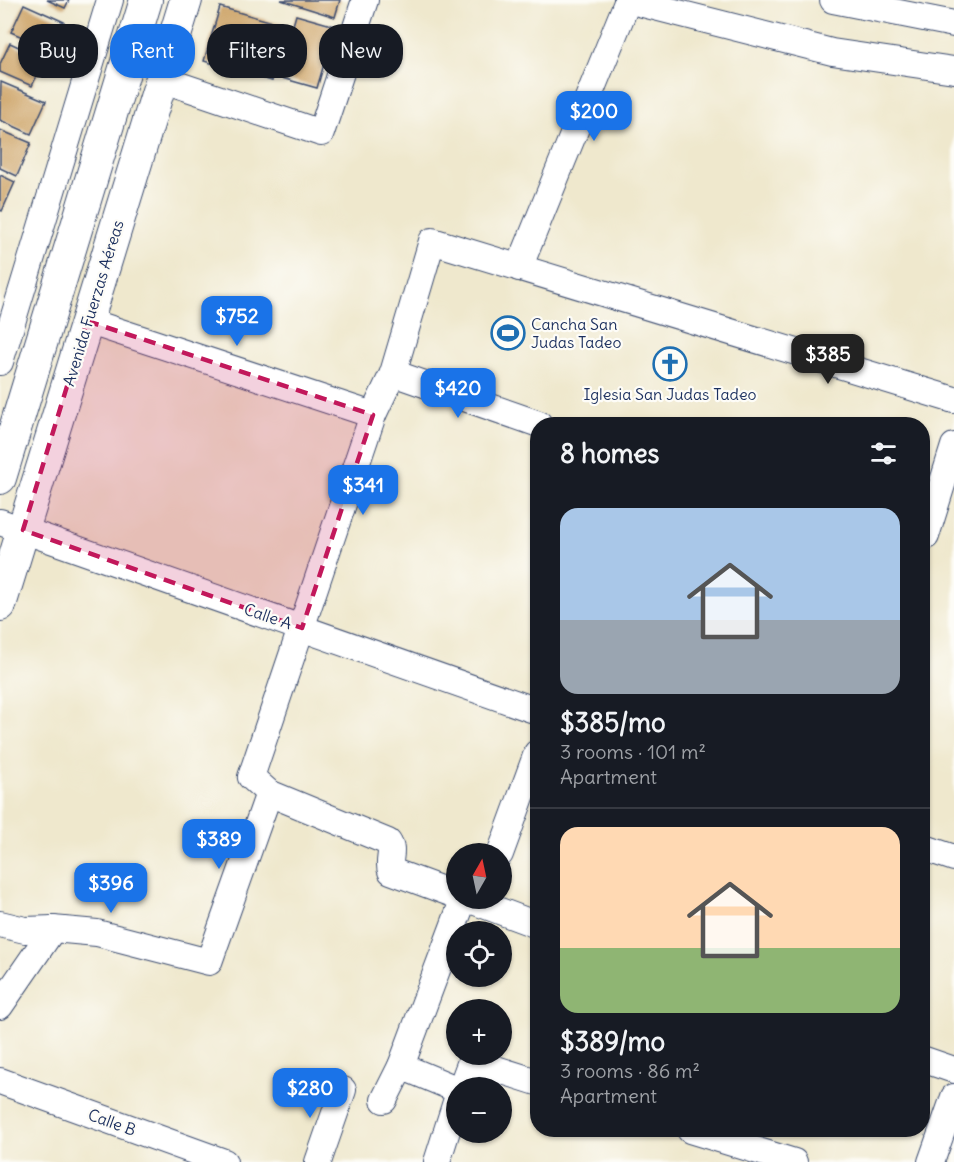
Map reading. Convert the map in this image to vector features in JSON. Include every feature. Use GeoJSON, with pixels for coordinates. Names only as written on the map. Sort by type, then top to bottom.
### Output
{"type":"FeatureCollection","features":[{"type":"Feature","properties":{"kind":"street"},"geometry":{"type":"LineString","coordinates":[[0,362],[110,0]]}},
{"type":"Feature","properties":{"kind":"street"},"geometry":{"type":"LineString","coordinates":[[0,478],[146,0]]}},
{"type":"Feature","properties":{"kind":"street","name":"Avenida Fuerzas Aéreas"},"geometry":{"type":"LineString","coordinates":[[0,605],[11,526],[87,321],[186,0]]}},
{"type":"Feature","properties":{"kind":"street"},"geometry":{"type":"LineString","coordinates":[[161,79],[321,133],[365,0]]}},
{"type":"Feature","properties":{"kind":"street"},"geometry":{"type":"LineString","coordinates":[[519,268],[628,0],[832,52],[954,70]]}},
{"type":"Feature","properties":{"kind":"street"},"geometry":{"type":"LineString","coordinates":[[833,0],[954,24]]}},
{"type":"Feature","properties":{"kind":"street"},"geometry":{"type":"LineString","coordinates":[[446,891],[391,871],[389,867],[392,851],[388,842],[269,793],[251,777],[373,415],[393,373],[432,242],[954,400]]}},
{"type":"Feature","properties":{"kind":"street"},"geometry":{"type":"LineString","coordinates":[[87,321],[373,415]]}},
{"type":"Feature","properties":{"kind":"street"},"geometry":{"type":"LineString","coordinates":[[393,373],[530,421]]}},
{"type":"Feature","properties":{"kind":"street"},"geometry":{"type":"LineString","coordinates":[[930,523],[954,446]]}},
{"type":"Feature","properties":{"kind":"street","name":"Calle A"},"geometry":{"type":"LineString","coordinates":[[11,526],[530,709]]}},
{"type":"Feature","properties":{"kind":"street"},"geometry":{"type":"LineString","coordinates":[[504,843],[530,772]]}},
{"type":"Feature","properties":{"kind":"street"},"geometry":{"type":"LineString","coordinates":[[0,924],[25,930],[53,929],[98,933],[208,962],[269,793]]}},
{"type":"Feature","properties":{"kind":"street"},"geometry":{"type":"LineString","coordinates":[[930,850],[954,858]]}},
{"type":"Feature","properties":{"kind":"street"},"geometry":{"type":"LineString","coordinates":[[384,1100],[469,909]]}},
{"type":"Feature","properties":{"kind":"street"},"geometry":{"type":"LineString","coordinates":[[496,909],[530,922]]}},
{"type":"Feature","properties":{"kind":"street"},"geometry":{"type":"LineString","coordinates":[[0,1006],[53,929]]}},
{"type":"Feature","properties":{"kind":"street"},"geometry":{"type":"LineString","coordinates":[[465,1077],[471,1061],[530,1080]]}},
{"type":"Feature","properties":{"kind":"street"},"geometry":{"type":"LineString","coordinates":[[930,1062],[954,1070]]}},
{"type":"Feature","properties":{"kind":"street"},"geometry":{"type":"LineString","coordinates":[[401,1066],[446,1085]]}},
{"type":"Feature","properties":{"kind":"street","name":"Calle B"},"geometry":{"type":"LineString","coordinates":[[2,1088],[224,1162]]}},
{"type":"Feature","properties":{"kind":"street"},"geometry":{"type":"LineString","coordinates":[[318,1162],[343,1090]]}},
{"type":"Feature","properties":{"kind":"street"},"geometry":{"type":"LineString","coordinates":[[931,1162],[954,1098]]}},
{"type":"Feature","properties":{"kind":"street"},"geometry":{"type":"LineString","coordinates":[[437,1162],[446,1134]]}},
{"type":"Feature","properties":{"kind":"street"},"geometry":{"type":"LineString","coordinates":[[713,1137],[794,1162]]}},
{"type":"Feature","properties":{"kind":"highlighted area"},"geometry":{"type":"Polygon","coordinates":[[[87,321],[373,415],[302,628],[23,530],[87,321]]]}},
{"type":"Feature","properties":{"kind":"building"},"geometry":{"type":"Polygon","coordinates":[[[47,0],[69,0],[65,8],[47,0]]]}},
{"type":"Feature","properties":{"kind":"building"},"geometry":{"type":"Polygon","coordinates":[[[281,0],[340,0],[335,17],[281,0]]]}},
{"type":"Feature","properties":{"kind":"building"},"geometry":{"type":"Polygon","coordinates":[[[24,4],[64,22],[63,24],[18,24],[18,35],[11,32],[24,4]]]}},
{"type":"Feature","properties":{"kind":"building"},"geometry":{"type":"Polygon","coordinates":[[[220,7],[280,24],[215,24],[220,7]]]}},
{"type":"Feature","properties":{"kind":"building"},"geometry":{"type":"Polygon","coordinates":[[[296,15],[328,24],[319,24],[320,78],[317,88],[282,78],[307,78],[307,24],[293,24],[296,15]]]}},
{"type":"Feature","properties":{"kind":"building"},"geometry":{"type":"Polygon","coordinates":[[[10,43],[18,47],[18,78],[36,78],[32,86],[0,72],[0,64],[10,43]]]}},
{"type":"Feature","properties":{"kind":"building"},"geometry":{"type":"Polygon","coordinates":[[[1,82],[46,101],[31,134],[0,120],[1,82]]]}},
{"type":"Feature","properties":{"kind":"building"},"geometry":{"type":"Polygon","coordinates":[[[0,130],[31,143],[17,176],[0,168],[0,130]]]}},
{"type":"Feature","properties":{"kind":"building"},"geometry":{"type":"Polygon","coordinates":[[[0,175],[15,182],[2,211],[0,210],[0,175]]]}},
{"type":"Feature","properties":{"kind":"place","name":"Cancha San Judas Tadeo"},"geometry":{"type":"Point","coordinates":[508,333]}},
{"type":"Feature","properties":{"kind":"place","name":"Iglesia San Judas Tadeo"},"geometry":{"type":"Point","coordinates":[670,364]}}]}
